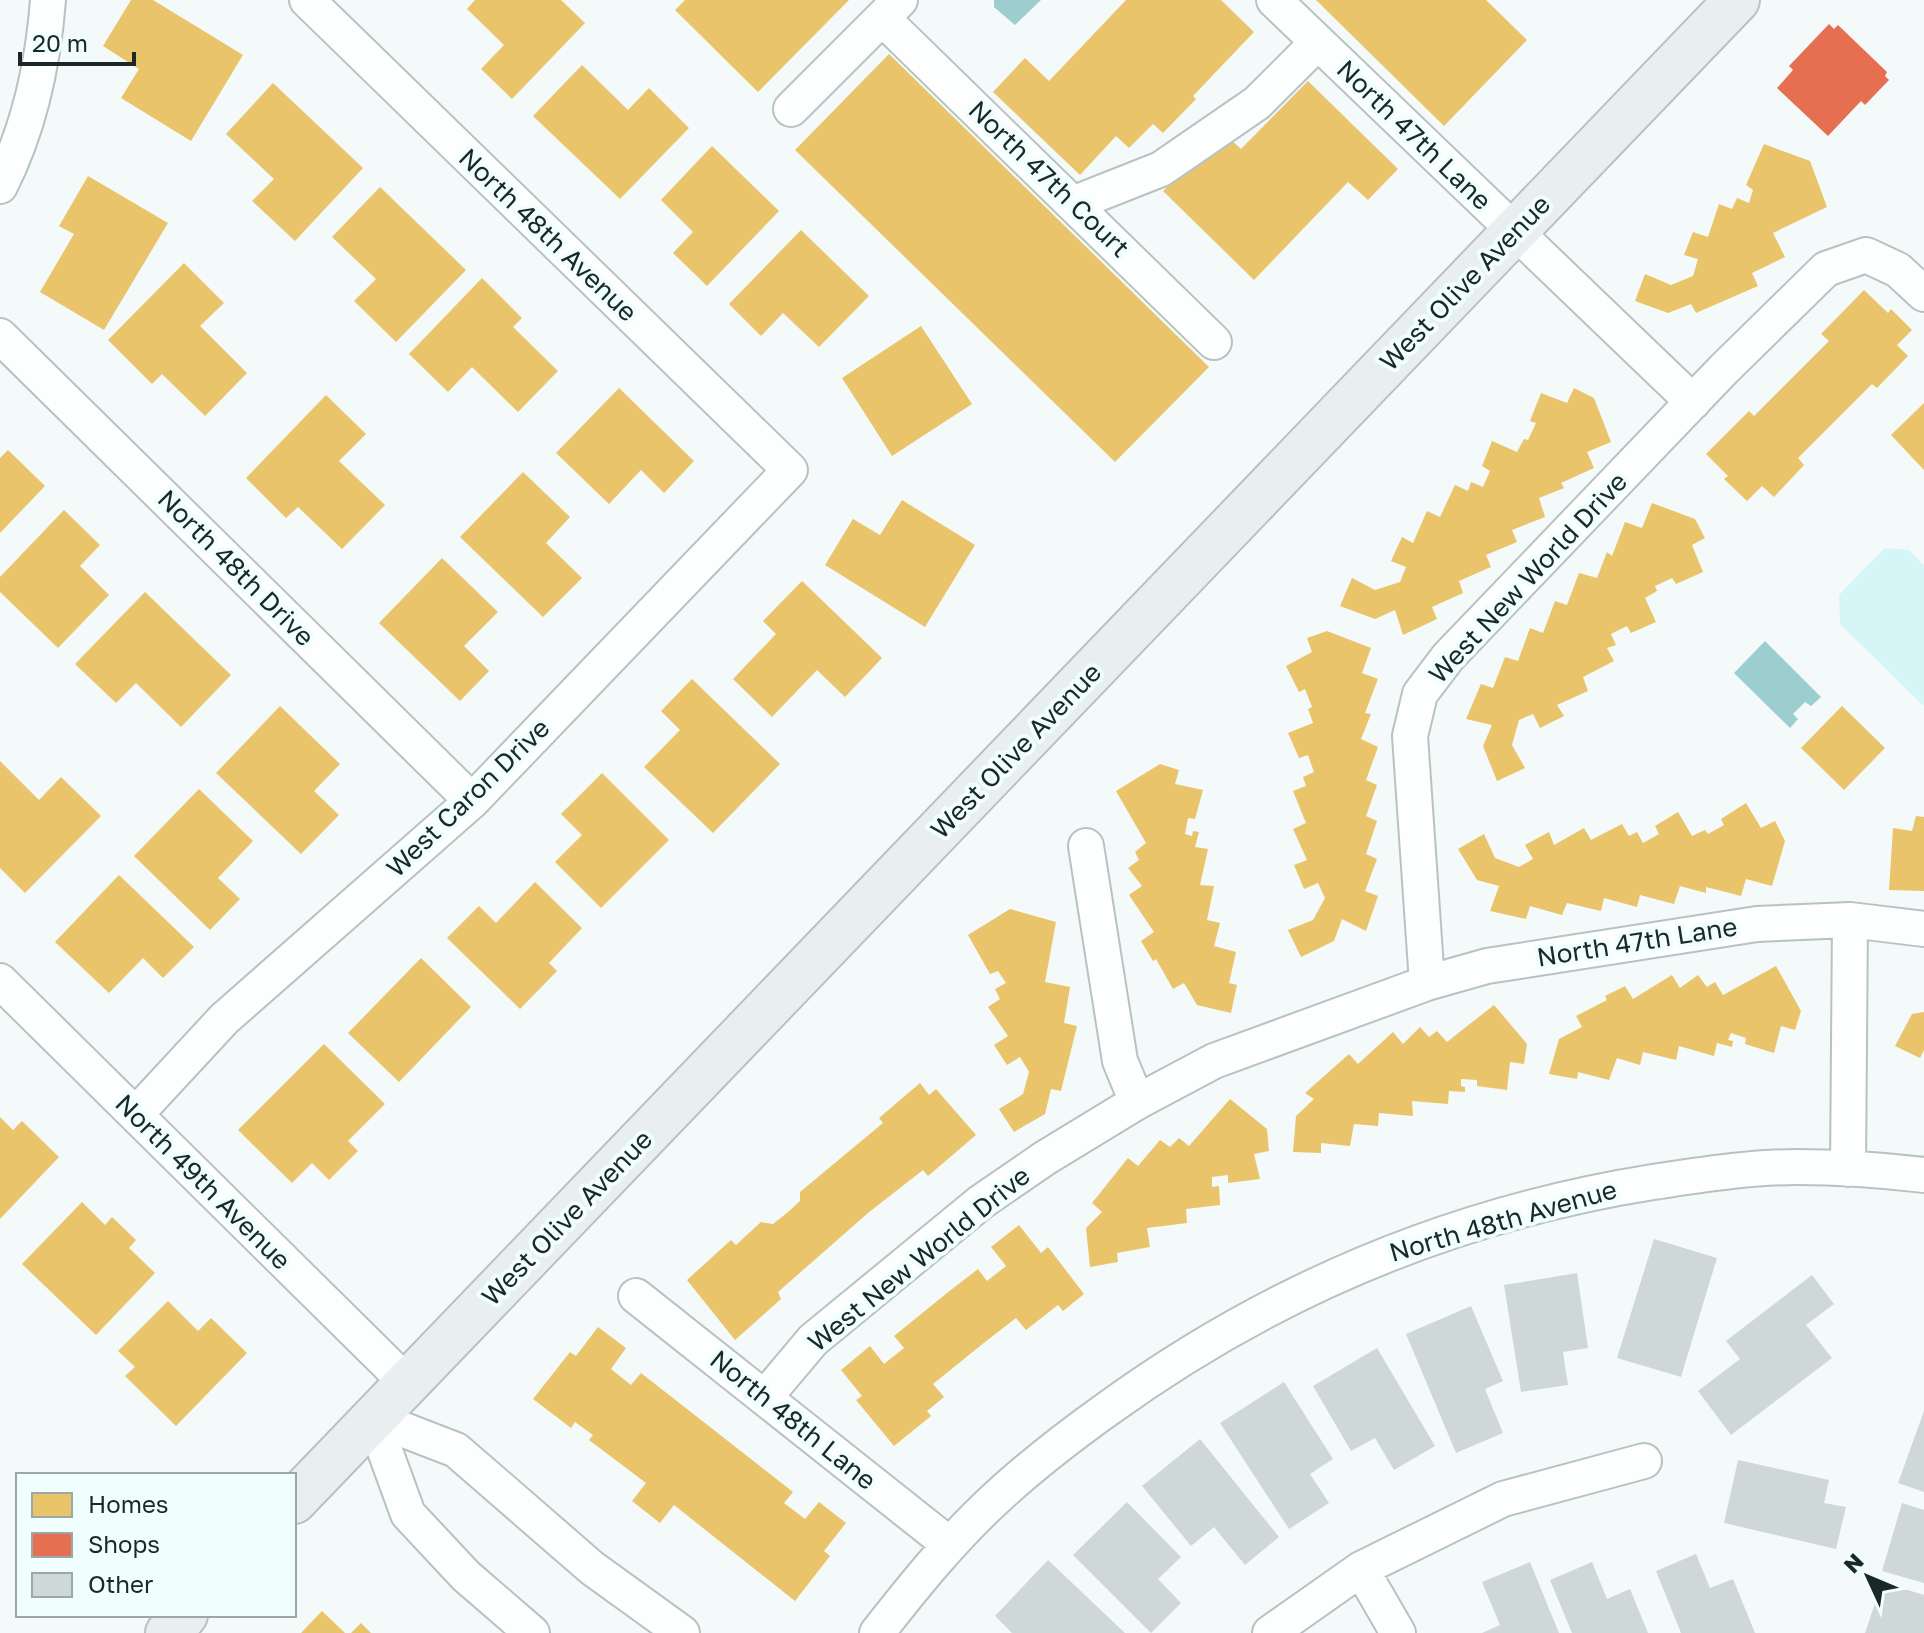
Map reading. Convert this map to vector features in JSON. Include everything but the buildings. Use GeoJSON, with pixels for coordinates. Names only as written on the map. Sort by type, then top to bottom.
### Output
{"type":"FeatureCollection","features":[{"type":"Feature","properties":{"kind":"main road","name":"West Olive Avenue"},"geometry":{"type":"LineString","coordinates":[[296,1499],[1737,0]]}},
{"type":"Feature","properties":{"kind":"main road"},"geometry":{"type":"LineString","coordinates":[[168,1633],[183,1617]]}},
{"type":"Feature","properties":{"kind":"street"},"geometry":{"type":"LineString","coordinates":[[0,186],[20,143],[32,104],[45,42],[48,0]]}},
{"type":"Feature","properties":{"kind":"street","name":"North 48th Avenue"},"geometry":{"type":"LineString","coordinates":[[307,0],[790,470]]}},
{"type":"Feature","properties":{"kind":"street","name":"North 47th Lane"},"geometry":{"type":"LineString","coordinates":[[1274,0],[1693,402]]}},
{"type":"Feature","properties":{"kind":"street"},"geometry":{"type":"LineString","coordinates":[[791,109],[891,9]]}},
{"type":"Feature","properties":{"kind":"street","name":"North 47th Court"},"geometry":{"type":"LineString","coordinates":[[891,9],[1075,203],[1214,342]]}},
{"type":"Feature","properties":{"kind":"street"},"geometry":{"type":"LineString","coordinates":[[1075,203],[1161,169],[1257,103],[1318,42]]}},
{"type":"Feature","properties":{"kind":"street","name":"West New World Drive"},"geometry":{"type":"LineString","coordinates":[[765,1397],[813,1340],[981,1202],[1045,1158],[1137,1102],[1214,1061],[1427,983],[1410,736],[1420,694],[1448,657],[1693,402],[1826,269],[1866,255],[1898,270],[1924,294]]}},
{"type":"Feature","properties":{"kind":"street","name":"North 48th Drive"},"geometry":{"type":"LineString","coordinates":[[0,336],[472,801]]}},
{"type":"Feature","properties":{"kind":"street","name":"West Caron Drive"},"geometry":{"type":"LineString","coordinates":[[136,1114],[224,1019],[472,801],[790,470]]}},
{"type":"Feature","properties":{"kind":"street"},"geometry":{"type":"LineString","coordinates":[[1086,846],[1120,1061],[1137,1102]]}},
{"type":"Feature","properties":{"kind":"street"},"geometry":{"type":"LineString","coordinates":[[1848,1169],[1850,920]]}},
{"type":"Feature","properties":{"kind":"street","name":"North 47th Lane"},"geometry":{"type":"LineString","coordinates":[[1427,983],[1487,966],[1742,926],[1850,920],[1924,929]]}},
{"type":"Feature","properties":{"kind":"street","name":"North 49th Avenue"},"geometry":{"type":"LineString","coordinates":[[0,981],[406,1382]]}},
{"type":"Feature","properties":{"kind":"street","name":"North 48th Avenue"},"geometry":{"type":"LineString","coordinates":[[877,1633],[950,1545],[994,1500],[1064,1441],[1160,1370],[1268,1307],[1378,1256],[1477,1223],[1596,1191],[1716,1172],[1795,1167],[1924,1175]]}},
{"type":"Feature","properties":{"kind":"street","name":"North 48th Lane"},"geometry":{"type":"LineString","coordinates":[[636,1296],[950,1545]]}},
{"type":"Feature","properties":{"kind":"street"},"geometry":{"type":"LineString","coordinates":[[373,1418],[408,1514],[466,1576],[532,1633]]}},
{"type":"Feature","properties":{"kind":"street"},"geometry":{"type":"LineString","coordinates":[[373,1418],[456,1450],[592,1568],[682,1633]]}},
{"type":"Feature","properties":{"kind":"street"},"geometry":{"type":"LineString","coordinates":[[1270,1633],[1361,1569],[1503,1499],[1644,1461]]}},
{"type":"Feature","properties":{"kind":"street"},"geometry":{"type":"LineString","coordinates":[[1361,1569],[1398,1633]]}},
{"type":"Feature","properties":{"kind":"shaded area"},"geometry":{"type":"Polygon","coordinates":[[[994,0],[1041,0],[1015,25],[994,7],[994,0]]]}},
{"type":"Feature","properties":{"kind":"shaded area"},"geometry":{"type":"Polygon","coordinates":[[[1885,548],[1909,550],[1924,565],[1924,706],[1840,624],[1839,595],[1885,548]]]}},
{"type":"Feature","properties":{"kind":"shaded area"},"geometry":{"type":"Polygon","coordinates":[[[1765,641],[1821,697],[1811,706],[1805,702],[1793,714],[1798,719],[1790,728],[1734,673],[1765,641]]]}}]}
